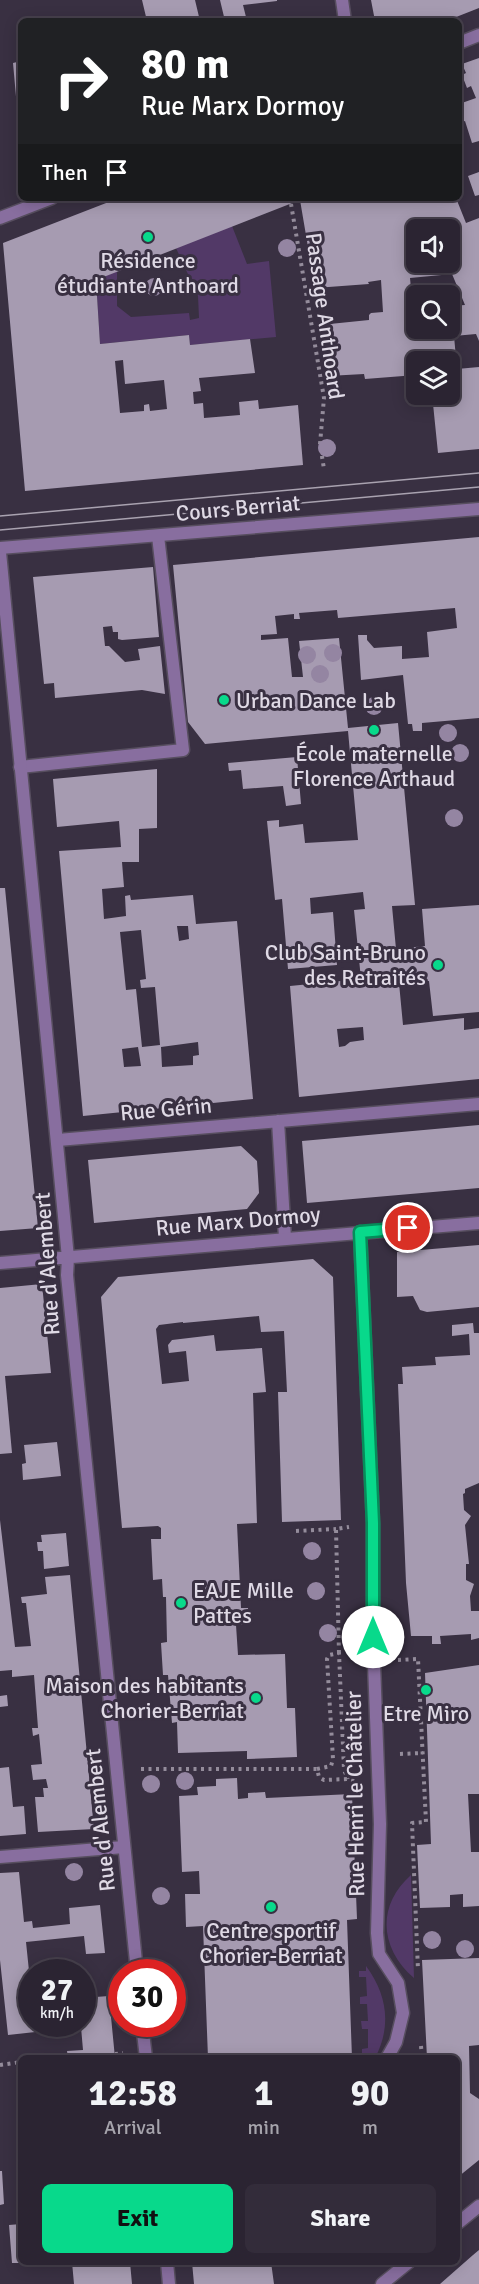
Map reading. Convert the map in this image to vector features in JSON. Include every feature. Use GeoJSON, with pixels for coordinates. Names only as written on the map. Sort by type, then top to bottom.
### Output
{"type":"FeatureCollection","features":[{"type":"Feature","properties":{"kind":"street"},"geometry":{"type":"LineString","coordinates":[[342,0],[345,18]]}},
{"type":"Feature","properties":{"kind":"street"},"geometry":{"type":"LineString","coordinates":[[462,42],[479,35]]}},
{"type":"Feature","properties":{"kind":"street"},"geometry":{"type":"LineString","coordinates":[[0,218],[44,201]]}},
{"type":"Feature","properties":{"kind":"street","name":"Cours Berriat"},"geometry":{"type":"LineString","coordinates":[[0,550],[479,509]]}},
{"type":"Feature","properties":{"kind":"street"},"geometry":{"type":"LineString","coordinates":[[20,767],[183,750],[158,536]]}},
{"type":"Feature","properties":{"kind":"street","name":"Rue d'Alembert"},"geometry":{"type":"LineString","coordinates":[[0,550],[58,1140],[68,1258],[67,1275],[136,1959]]}},
{"type":"Feature","properties":{"kind":"street","name":"Rue Gérin"},"geometry":{"type":"LineString","coordinates":[[58,1140],[479,1104]]}},
{"type":"Feature","properties":{"kind":"street"},"geometry":{"type":"LineString","coordinates":[[278,1121],[285,1238]]}},
{"type":"Feature","properties":{"kind":"street","name":"Rue Marx Dormoy"},"geometry":{"type":"LineString","coordinates":[[0,1263],[479,1222]]}},
{"type":"Feature","properties":{"kind":"street","name":"Rue Henri le Châtelier"},"geometry":{"type":"LineString","coordinates":[[360,1232],[373,1523],[373,1661],[380,1824],[377,1933],[380,1954],[398,1983],[403,2013],[396,2042],[389,2055]]}},
{"type":"Feature","properties":{"kind":"street"},"geometry":{"type":"LineString","coordinates":[[0,1857],[124,1847]]}},
{"type":"Feature","properties":{"kind":"street"},"geometry":{"type":"LineString","coordinates":[[144,2037],[146,2055]]}},
{"type":"Feature","properties":{"kind":"street"},"geometry":{"type":"LineString","coordinates":[[460,2221],[479,2206]]}},
{"type":"Feature","properties":{"kind":"street"},"geometry":{"type":"LineString","coordinates":[[167,2265],[169,2284]]}},
{"type":"Feature","properties":{"kind":"street"},"geometry":{"type":"LineString","coordinates":[[382,2284],[405,2265]]}},
{"type":"Feature","properties":{"kind":"path","name":"Passage Anthoard"},"geometry":{"type":"LineString","coordinates":[[291,204],[324,398],[320,444],[324,469]]}},
{"type":"Feature","properties":{"kind":"path"},"geometry":{"type":"LineString","coordinates":[[296,1531],[336,1529],[373,1523]]}},
{"type":"Feature","properties":{"kind":"path"},"geometry":{"type":"LineString","coordinates":[[317,1769],[319,1776],[324,1780],[348,1779],[344,1770],[336,1529]]}},
{"type":"Feature","properties":{"kind":"path"},"geometry":{"type":"LineString","coordinates":[[116,1770],[317,1769],[331,1766],[333,1759],[327,1659],[329,1655],[339,1653]]}},
{"type":"Feature","properties":{"kind":"path"},"geometry":{"type":"LineString","coordinates":[[373,1661],[418,1659],[426,1822],[410,1823],[419,1976]]}},
{"type":"Feature","properties":{"kind":"path"},"geometry":{"type":"LineString","coordinates":[[421,2034],[422,2055]]}},
{"type":"Feature","properties":{"kind":"path"},"geometry":{"type":"LineString","coordinates":[[0,2064],[18,2062]]}},
{"type":"Feature","properties":{"kind":"shaded area"},"geometry":{"type":"Polygon","coordinates":[[[232,226],[247,264],[269,261],[276,337],[190,345],[189,335],[100,344],[96,280],[117,271],[117,306],[131,317],[189,313],[190,320],[199,318],[198,296],[176,248],[232,226]]]}},
{"type":"Feature","properties":{"kind":"shaded area"},"geometry":{"type":"Polygon","coordinates":[[[411,1875],[414,1978],[394,1954],[387,1927],[392,1900],[411,1875]]]}},
{"type":"Feature","properties":{"kind":"shaded area"},"geometry":{"type":"Polygon","coordinates":[[[366,1966],[379,1988],[385,2011],[384,2034],[376,2055],[362,2055],[362,2049],[368,2048],[368,2029],[362,2029],[361,2021],[368,2021],[367,2004],[360,2004],[360,1997],[367,1996],[366,1977],[359,1977],[359,1971],[366,1971],[366,1966]]]}},
{"type":"Feature","properties":{"kind":"building"},"geometry":{"type":"Polygon","coordinates":[[[142,0],[195,0],[199,18],[146,18],[142,0]]]}},
{"type":"Feature","properties":{"kind":"building"},"geometry":{"type":"Polygon","coordinates":[[[220,0],[277,0],[243,5],[246,18],[224,18],[220,0]]]}},
{"type":"Feature","properties":{"kind":"building"},"geometry":{"type":"Polygon","coordinates":[[[371,0],[479,0],[479,8],[454,18],[374,18],[371,0]]]}},
{"type":"Feature","properties":{"kind":"building"},"geometry":{"type":"Polygon","coordinates":[[[479,58],[479,141],[472,143],[465,121],[462,122],[462,103],[476,98],[471,86],[467,88],[462,75],[466,73],[462,64],[479,58]]]}},
{"type":"Feature","properties":{"kind":"building"},"geometry":{"type":"Polygon","coordinates":[[[18,62],[18,119],[13,63],[18,62]]]}},
{"type":"Feature","properties":{"kind":"building"},"geometry":{"type":"Polygon","coordinates":[[[479,172],[479,195],[475,196],[468,176],[479,172]]]}},
{"type":"Feature","properties":{"kind":"building"},"geometry":{"type":"Polygon","coordinates":[[[111,201],[297,201],[96,280],[100,344],[189,335],[190,345],[250,339],[255,373],[199,378],[201,391],[193,392],[194,404],[203,403],[204,418],[240,415],[239,402],[258,400],[259,409],[298,405],[303,465],[25,491],[3,243],[111,201]],[[123,360],[115,361],[120,413],[144,411],[144,405],[149,404],[150,411],[167,409],[164,380],[125,384],[123,360]]]}},
{"type":"Feature","properties":{"kind":"building"},"geometry":{"type":"Polygon","coordinates":[[[300,201],[457,201],[466,223],[479,218],[479,341],[476,334],[460,335],[460,305],[465,305],[460,293],[460,285],[457,285],[452,274],[410,278],[411,285],[406,285],[406,339],[454,339],[455,351],[406,351],[406,376],[365,379],[364,374],[328,376],[320,325],[369,320],[371,313],[383,312],[381,280],[368,282],[369,284],[315,288],[300,201]]]}},
{"type":"Feature","properties":{"kind":"building"},"geometry":{"type":"Polygon","coordinates":[[[479,367],[479,449],[438,453],[433,405],[460,405],[460,369],[479,367]]]}},
{"type":"Feature","properties":{"kind":"building"},"geometry":{"type":"Polygon","coordinates":[[[479,537],[479,718],[422,723],[422,731],[413,731],[412,724],[408,724],[403,675],[361,680],[358,635],[367,635],[367,640],[374,648],[402,646],[402,659],[429,657],[427,632],[457,628],[455,608],[338,618],[337,610],[299,613],[300,619],[294,619],[294,614],[275,616],[277,634],[261,635],[261,640],[288,638],[292,677],[303,677],[299,641],[339,638],[348,728],[398,723],[415,905],[392,906],[396,949],[425,946],[422,909],[479,905],[479,1012],[433,1016],[429,981],[399,983],[403,1025],[464,1018],[464,1030],[479,1028],[479,1079],[299,1097],[290,986],[361,979],[354,910],[365,909],[363,892],[310,898],[311,914],[333,912],[337,965],[288,969],[282,899],[275,900],[267,821],[279,820],[279,827],[303,824],[305,843],[358,840],[348,731],[205,744],[188,722],[173,565],[479,537]],[[363,1027],[337,1029],[339,1047],[350,1042],[364,1040],[363,1027]]]}},
{"type":"Feature","properties":{"kind":"building"},"geometry":{"type":"Polygon","coordinates":[[[153,567],[159,637],[122,640],[118,639],[118,632],[113,632],[112,626],[103,627],[105,646],[109,646],[125,662],[140,660],[138,649],[160,646],[165,694],[142,690],[55,698],[54,683],[44,684],[33,577],[153,567]]]}},
{"type":"Feature","properties":{"kind":"building"},"geometry":{"type":"Polygon","coordinates":[[[297,757],[301,804],[286,806],[283,786],[243,789],[241,770],[229,771],[228,763],[297,757]]]}},
{"type":"Feature","properties":{"kind":"building"},"geometry":{"type":"Polygon","coordinates":[[[157,769],[157,828],[139,829],[139,862],[122,862],[124,887],[102,889],[104,919],[126,916],[125,896],[130,895],[131,900],[193,895],[196,924],[237,921],[253,1099],[83,1116],[59,851],[121,847],[119,821],[57,827],[53,779],[157,769]],[[177,926],[179,941],[189,939],[188,926],[177,926]],[[141,930],[120,932],[126,990],[136,989],[142,1047],[160,1045],[155,987],[141,988],[140,980],[146,979],[141,930]],[[198,1042],[161,1047],[162,1067],[193,1065],[193,1056],[199,1055],[198,1042]],[[138,1047],[122,1049],[124,1067],[141,1066],[138,1047]]]}},
{"type":"Feature","properties":{"kind":"building"},"geometry":{"type":"Polygon","coordinates":[[[0,888],[5,888],[38,1228],[0,1231],[0,888]]]}},
{"type":"Feature","properties":{"kind":"building"},"geometry":{"type":"Polygon","coordinates":[[[479,1125],[479,1188],[307,1203],[302,1141],[479,1125]]]}},
{"type":"Feature","properties":{"kind":"building"},"geometry":{"type":"Polygon","coordinates":[[[241,1146],[257,1161],[259,1193],[247,1209],[94,1223],[88,1160],[241,1146]]]}},
{"type":"Feature","properties":{"kind":"building"},"geometry":{"type":"Polygon","coordinates":[[[479,1245],[479,1307],[427,1312],[420,1310],[413,1296],[397,1297],[397,1252],[479,1245]]]}},
{"type":"Feature","properties":{"kind":"building"},"geometry":{"type":"Polygon","coordinates":[[[313,1259],[333,1277],[341,1520],[282,1522],[278,1392],[287,1392],[284,1331],[261,1332],[259,1316],[159,1325],[156,1329],[162,1384],[189,1381],[186,1351],[169,1353],[168,1345],[172,1340],[214,1335],[216,1351],[262,1348],[266,1392],[253,1393],[257,1523],[237,1524],[241,1608],[248,1608],[249,1625],[236,1625],[238,1655],[285,1654],[287,1708],[295,1708],[297,1757],[247,1759],[247,1751],[178,1753],[177,1722],[172,1723],[168,1675],[163,1675],[161,1643],[167,1642],[166,1597],[163,1597],[162,1579],[153,1580],[151,1539],[161,1539],[161,1528],[158,1526],[122,1528],[101,1297],[118,1277],[313,1259]]]}},
{"type":"Feature","properties":{"kind":"building"},"geometry":{"type":"Polygon","coordinates":[[[42,1284],[51,1373],[5,1376],[12,1453],[0,1454],[0,1288],[42,1284]]]}},
{"type":"Feature","properties":{"kind":"building"},"geometry":{"type":"Polygon","coordinates":[[[473,1323],[474,1333],[479,1333],[479,1483],[465,1489],[463,1494],[464,1510],[471,1516],[465,1525],[469,1564],[466,1564],[466,1580],[474,1584],[470,1596],[471,1611],[479,1611],[479,1638],[471,1640],[471,1634],[440,1636],[441,1644],[432,1644],[432,1636],[411,1636],[406,1583],[398,1384],[403,1384],[402,1367],[436,1365],[435,1357],[470,1355],[469,1334],[452,1336],[452,1325],[473,1323]]]}},
{"type":"Feature","properties":{"kind":"building"},"geometry":{"type":"Polygon","coordinates":[[[57,1442],[61,1476],[23,1480],[22,1464],[26,1463],[24,1445],[57,1442]]]}},
{"type":"Feature","properties":{"kind":"building"},"geometry":{"type":"Polygon","coordinates":[[[0,1520],[15,1647],[31,1646],[26,1603],[22,1603],[21,1597],[47,1594],[45,1577],[70,1575],[94,1829],[38,1832],[35,1797],[44,1797],[43,1788],[48,1788],[46,1779],[33,1780],[31,1765],[42,1764],[39,1734],[33,1736],[32,1728],[38,1728],[34,1675],[12,1677],[12,1670],[0,1671],[0,1520]]]}},
{"type":"Feature","properties":{"kind":"building"},"geometry":{"type":"Polygon","coordinates":[[[66,1533],[69,1566],[44,1569],[43,1551],[38,1551],[37,1542],[42,1542],[41,1535],[66,1533]]]}},
{"type":"Feature","properties":{"kind":"building"},"geometry":{"type":"Polygon","coordinates":[[[479,1665],[479,1794],[468,1794],[471,1852],[479,1852],[479,1906],[463,1907],[463,1894],[450,1895],[450,1907],[420,1908],[417,1845],[431,1844],[425,1673],[479,1665]]]}},
{"type":"Feature","properties":{"kind":"building"},"geometry":{"type":"Polygon","coordinates":[[[7,1695],[8,1706],[0,1707],[0,1696],[7,1695]]]}},
{"type":"Feature","properties":{"kind":"building"},"geometry":{"type":"Polygon","coordinates":[[[9,1767],[13,1807],[24,1806],[26,1834],[0,1836],[0,1768],[9,1767]]]}},
{"type":"Feature","properties":{"kind":"building","name":"Centre sportif Chorier-Berriat"},"geometry":{"type":"Polygon","coordinates":[[[237,1778],[238,1799],[248,1798],[248,1793],[265,1792],[266,1798],[352,1794],[357,1919],[347,1920],[352,2055],[208,2055],[203,1926],[186,1927],[185,1894],[200,1894],[199,1871],[182,1872],[179,1796],[198,1795],[197,1787],[216,1786],[216,1779],[237,1778]]]}},
{"type":"Feature","properties":{"kind":"building"},"geometry":{"type":"Polygon","coordinates":[[[19,1872],[24,1922],[32,1921],[33,1928],[70,1924],[69,1908],[100,1905],[105,1953],[86,1954],[84,1936],[26,1942],[28,1959],[18,1959],[18,2034],[8,2035],[0,1960],[0,1873],[19,1872]]]}},
{"type":"Feature","properties":{"kind":"building"},"geometry":{"type":"Polygon","coordinates":[[[479,1958],[479,2045],[469,2046],[470,2093],[479,2099],[479,2160],[460,2175],[460,2055],[427,2055],[422,1960],[479,1958]]]}},
{"type":"Feature","properties":{"kind":"building"},"geometry":{"type":"Polygon","coordinates":[[[108,1996],[108,2037],[113,2037],[115,2055],[68,2055],[67,2051],[83,2050],[82,2037],[96,2037],[96,1997],[108,1996]]]}},
{"type":"Feature","properties":{"kind":"building"},"geometry":{"type":"Polygon","coordinates":[[[0,2171],[2,2171],[4,2204],[0,2205],[0,2171]]]}},
{"type":"Feature","properties":{"kind":"building"},"geometry":{"type":"Polygon","coordinates":[[[18,2224],[18,2263],[12,2263],[9,2225],[18,2224]]]}},
{"type":"Feature","properties":{"kind":"building"},"geometry":{"type":"Polygon","coordinates":[[[479,2250],[479,2284],[440,2284],[473,2255],[479,2250]]]}},
{"type":"Feature","properties":{"kind":"building"},"geometry":{"type":"Polygon","coordinates":[[[72,2265],[130,2265],[132,2284],[74,2284],[72,2265]]]}},
{"type":"Feature","properties":{"kind":"building"},"geometry":{"type":"Polygon","coordinates":[[[192,2265],[271,2265],[274,2284],[194,2284],[192,2265]]]}},
{"type":"Feature","properties":{"kind":"tram line"},"geometry":{"type":"LineString","coordinates":[[0,516],[479,473]]}},
{"type":"Feature","properties":{"kind":"tram line"},"geometry":{"type":"LineString","coordinates":[[0,530],[479,487]]}},
{"type":"Feature","properties":{"kind":"place","name":"Résidence étudiante Anthoard"},"geometry":{"type":"Point","coordinates":[148,237]}},
{"type":"Feature","properties":{"kind":"place","name":"Urban Dance Lab"},"geometry":{"type":"Point","coordinates":[224,700]}},
{"type":"Feature","properties":{"kind":"place","name":"École maternelle Florence Arthaud"},"geometry":{"type":"Point","coordinates":[374,730]}},
{"type":"Feature","properties":{"kind":"place","name":"Club Saint-Bruno des Retraités"},"geometry":{"type":"Point","coordinates":[438,965]}},
{"type":"Feature","properties":{"kind":"place","name":"EAJE Mille Pattes"},"geometry":{"type":"Point","coordinates":[181,1603]}},
{"type":"Feature","properties":{"kind":"place","name":"Etre Miro"},"geometry":{"type":"Point","coordinates":[426,1690]}},
{"type":"Feature","properties":{"kind":"place","name":"Maison des habitants Chorier-Berriat"},"geometry":{"type":"Point","coordinates":[256,1698]}},
{"type":"Feature","properties":{"kind":"place","name":"Centre sportif Chorier-Berriat"},"geometry":{"type":"Point","coordinates":[271,1907]}},
{"type":"Feature","properties":{"kind":"route"},"geometry":{"type":"LineString","coordinates":[[373,1637],[373,1523],[360,1232],[408,1228]]}}]}
